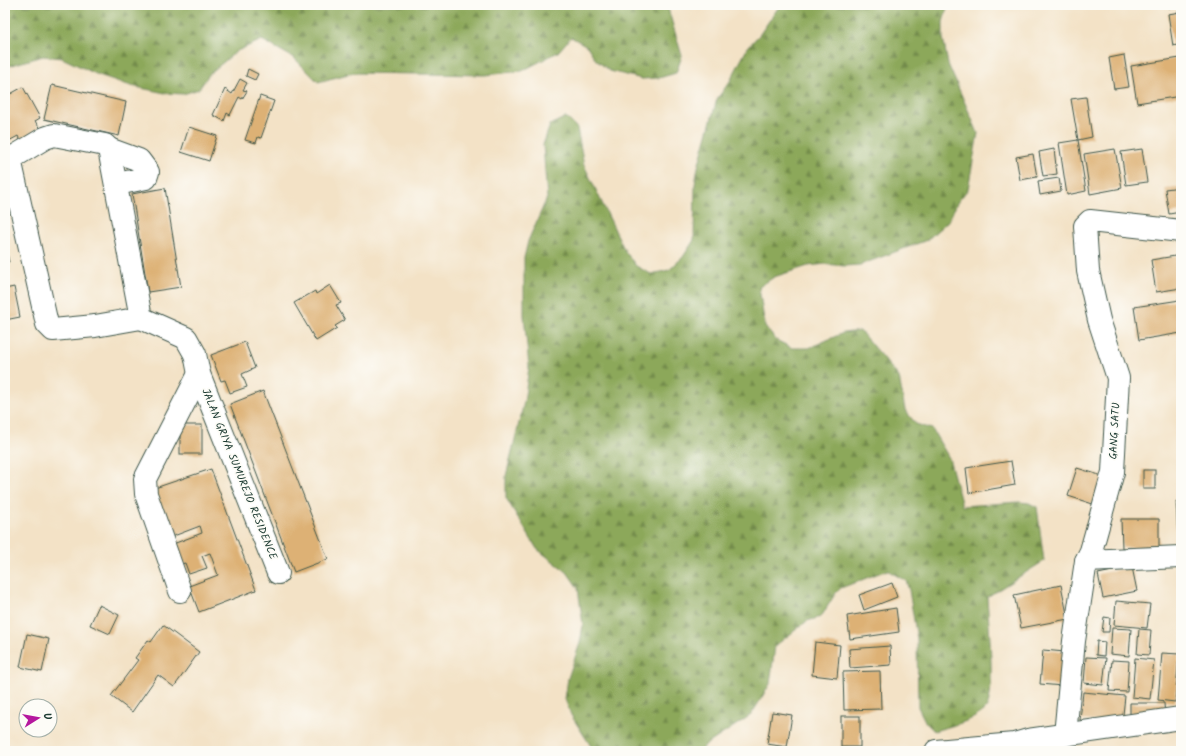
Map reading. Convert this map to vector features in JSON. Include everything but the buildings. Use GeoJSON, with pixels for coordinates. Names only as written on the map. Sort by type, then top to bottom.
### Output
{"type":"FeatureCollection","features":[{"type":"Feature","properties":{"kind":"street"},"geometry":{"type":"LineString","coordinates":[[109,149],[142,318],[95,326],[53,330],[47,324],[8,160],[45,138],[54,135],[105,145],[109,149],[139,160],[148,172],[148,176],[146,178],[117,184]]}},
{"type":"Feature","properties":{"kind":"street","name":"GANG SATU"},"geometry":{"type":"LineString","coordinates":[[1065,735],[1074,641],[1086,561],[1091,551],[1113,472],[1118,378],[1100,320],[1088,271],[1085,226],[1088,222],[1092,222],[1181,231]]}},
{"type":"Feature","properties":{"kind":"street","name":"JALAN GRIYA SUMUREJO RESIDENCE"},"geometry":{"type":"LineString","coordinates":[[142,318],[186,338],[195,354],[199,374],[278,573]]}},
{"type":"Feature","properties":{"kind":"street","name":"JALAN GRIYA SUMUREJO RESIDENCE"},"geometry":{"type":"LineString","coordinates":[[180,591],[146,494],[145,479],[199,374]]}},
{"type":"Feature","properties":{"kind":"street"},"geometry":{"type":"LineString","coordinates":[[1086,561],[1181,557]]}},
{"type":"Feature","properties":{"kind":"street"},"geometry":{"type":"LineString","coordinates":[[936,751],[1014,747],[1065,735],[1181,718]]}},
{"type":"Feature","properties":{"kind":"green space"},"geometry":{"type":"Polygon","coordinates":[[[5,5],[667,5],[682,56],[676,73],[659,78],[642,79],[610,71],[596,60],[587,46],[571,37],[558,52],[522,71],[485,75],[352,73],[318,82],[294,58],[262,40],[237,51],[209,74],[199,89],[183,94],[165,93],[131,86],[96,74],[62,58],[43,56],[5,67],[5,5]]]}},
{"type":"Feature","properties":{"kind":"green space"},"geometry":{"type":"Polygon","coordinates":[[[780,5],[948,5],[943,22],[943,38],[948,64],[978,133],[968,189],[957,203],[949,220],[927,240],[860,265],[844,266],[826,264],[808,266],[774,277],[759,287],[765,327],[776,340],[792,348],[809,348],[843,333],[860,331],[899,377],[905,410],[916,424],[932,429],[949,458],[962,506],[1019,502],[1029,503],[1037,507],[1044,561],[987,597],[991,675],[989,703],[985,710],[967,721],[934,731],[926,723],[918,707],[917,639],[909,590],[906,581],[887,570],[841,588],[835,594],[821,617],[807,621],[775,646],[770,684],[751,715],[703,747],[702,751],[594,751],[571,715],[565,699],[568,678],[580,643],[583,625],[578,588],[567,572],[537,549],[506,498],[506,476],[524,402],[529,367],[524,315],[524,258],[528,241],[547,198],[543,145],[550,125],[566,117],[577,128],[584,165],[625,251],[636,266],[651,274],[669,270],[683,257],[694,240],[695,184],[698,167],[717,99],[730,81],[748,47],[760,34],[780,5]]]}}]}
